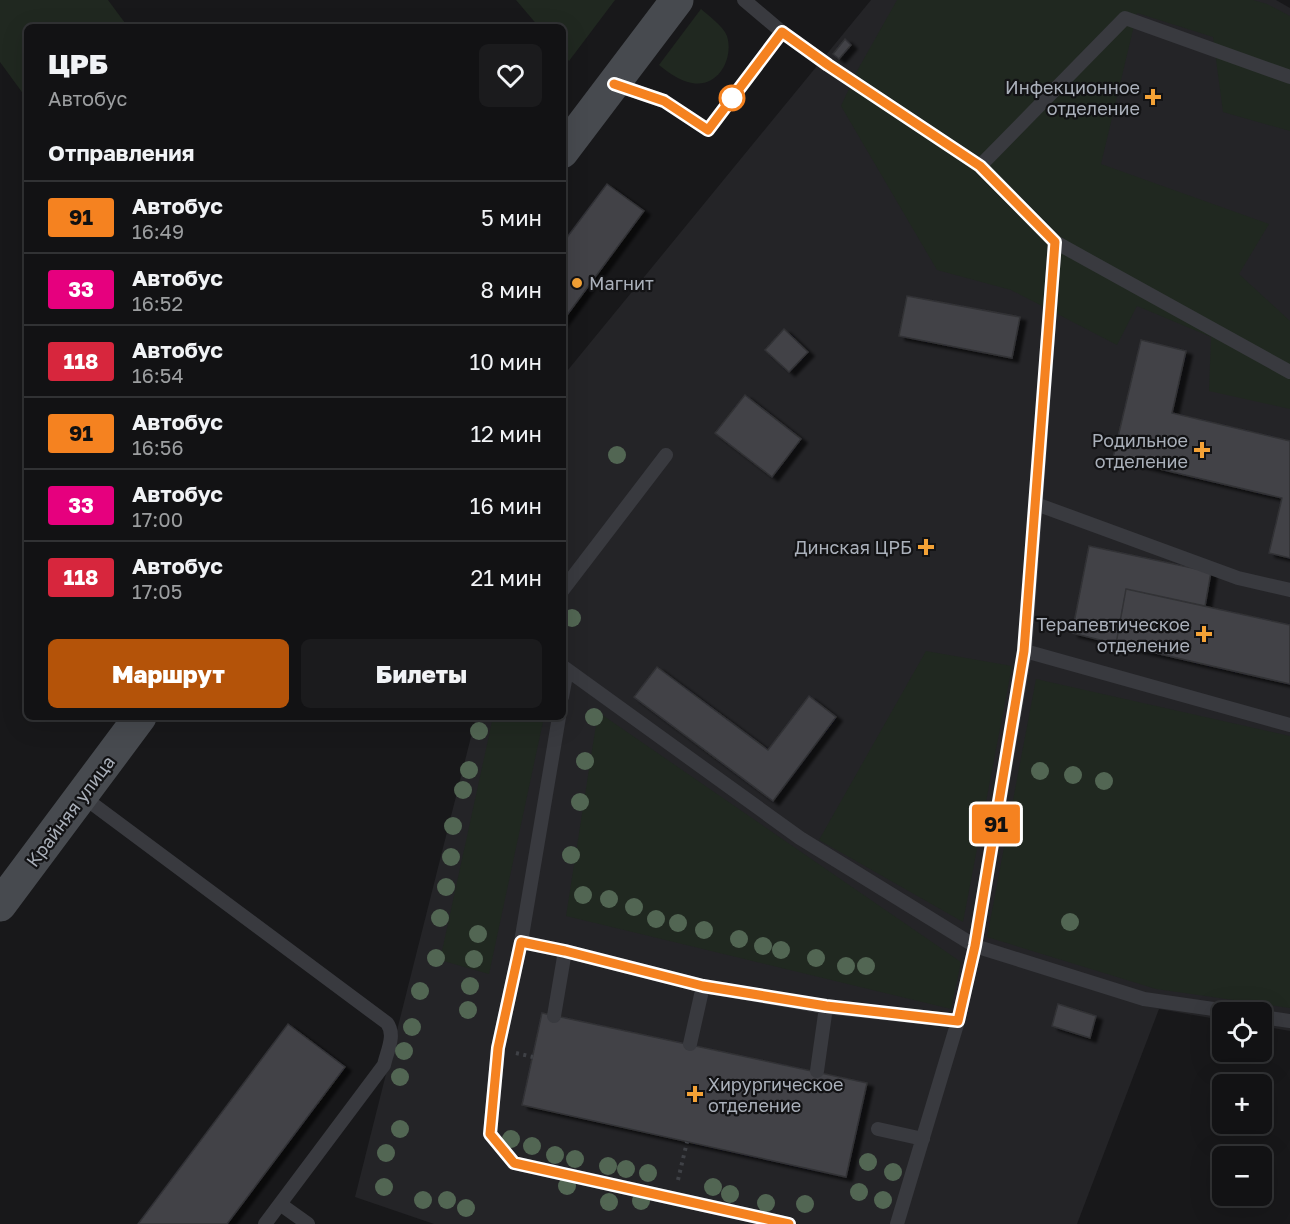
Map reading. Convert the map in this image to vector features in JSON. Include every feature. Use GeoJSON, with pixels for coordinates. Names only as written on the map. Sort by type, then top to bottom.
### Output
{"type":"FeatureCollection","features":[{"type":"Feature","properties":{"kind":"main road"},"geometry":{"type":"LineString","coordinates":[[566,147],[676,0]]}},
{"type":"Feature","properties":{"kind":"main road","name":"Крайняя улица"},"geometry":{"type":"LineString","coordinates":[[0,905],[138,720]]}},
{"type":"Feature","properties":{"kind":"lane"},"geometry":{"type":"LineString","coordinates":[[744,0],[782,32],[828,65],[980,166],[1055,242],[1290,372]]}},
{"type":"Feature","properties":{"kind":"lane"},"geometry":{"type":"LineString","coordinates":[[980,166],[1125,18],[1290,76]]}},
{"type":"Feature","properties":{"kind":"lane"},"geometry":{"type":"LineString","coordinates":[[614,84],[664,101],[708,130],[782,32]]}},
{"type":"Feature","properties":{"kind":"lane"},"geometry":{"type":"LineString","coordinates":[[897,1224],[958,1021],[975,946],[1024,651],[1055,242]]}},
{"type":"Feature","properties":{"kind":"lane"},"geometry":{"type":"LineString","coordinates":[[566,586],[666,455]]}},
{"type":"Feature","properties":{"kind":"lane"},"geometry":{"type":"LineString","coordinates":[[1035,504],[1238,578],[1290,590]]}},
{"type":"Feature","properties":{"kind":"lane"},"geometry":{"type":"LineString","coordinates":[[1024,651],[1290,725]]}},
{"type":"Feature","properties":{"kind":"lane"},"geometry":{"type":"LineString","coordinates":[[566,669],[800,838],[975,946],[1144,999],[1212,1009]]}},
{"type":"Feature","properties":{"kind":"lane"},"geometry":{"type":"LineString","coordinates":[[558,720],[521,942],[498,1048],[490,1134],[514,1163],[789,1224]]}},
{"type":"Feature","properties":{"kind":"lane"},"geometry":{"type":"LineString","coordinates":[[82,796],[391,1028],[392,1036],[384,1065],[265,1224]]}},
{"type":"Feature","properties":{"kind":"lane"},"geometry":{"type":"LineString","coordinates":[[521,942],[703,986],[826,1006],[958,1021]]}},
{"type":"Feature","properties":{"kind":"lane"},"geometry":{"type":"LineString","coordinates":[[554,1016],[565,951]]}},
{"type":"Feature","properties":{"kind":"lane"},"geometry":{"type":"LineString","coordinates":[[690,1044],[703,986]]}},
{"type":"Feature","properties":{"kind":"lane"},"geometry":{"type":"LineString","coordinates":[[817,1071],[826,1006]]}},
{"type":"Feature","properties":{"kind":"lane"},"geometry":{"type":"LineString","coordinates":[[1272,1018],[1290,1021]]}},
{"type":"Feature","properties":{"kind":"lane"},"geometry":{"type":"LineString","coordinates":[[878,1129],[923,1139]]}},
{"type":"Feature","properties":{"kind":"lane"},"geometry":{"type":"LineString","coordinates":[[280,1204],[308,1224]]}},
{"type":"Feature","properties":{"kind":"path"},"geometry":{"type":"LineString","coordinates":[[674,1199],[687,1142]]}},
{"type":"Feature","properties":{"kind":"shaded area"},"geometry":{"type":"Polygon","coordinates":[[[0,0],[108,0],[126,24],[24,24],[24,95],[0,62],[0,0]]]}},
{"type":"Feature","properties":{"kind":"shaded area"},"geometry":{"type":"Polygon","coordinates":[[[516,0],[615,0],[569,61],[566,58],[566,24],[536,24],[516,0]]]}},
{"type":"Feature","properties":{"kind":"shaded area","name":"Динская ЦРБ"},"geometry":{"type":"Polygon","coordinates":[[[871,0],[1276,0],[1290,8],[1290,1031],[1272,1028],[1272,1002],[1212,1002],[1212,1018],[1159,1009],[1077,1224],[434,1224],[355,1197],[475,720],[566,720],[566,372],[871,0]]]}},
{"type":"Feature","properties":{"kind":"shaded area"},"geometry":{"type":"Polygon","coordinates":[[[897,0],[1253,0],[1267,4],[1290,16],[1290,131],[1223,112],[1213,37],[1137,13],[1101,164],[1269,224],[1239,274],[1290,321],[1290,409],[1209,391],[1211,337],[1137,306],[1117,345],[1011,290],[937,270],[841,106],[857,71],[897,0]]]}},
{"type":"Feature","properties":{"kind":"shaded area"},"geometry":{"type":"Polygon","coordinates":[[[701,9],[725,32],[729,45],[728,54],[722,70],[716,76],[709,81],[692,83],[679,79],[659,65],[701,9]]]}},
{"type":"Feature","properties":{"kind":"shaded area"},"geometry":{"type":"Polygon","coordinates":[[[926,651],[1012,666],[963,922],[819,840],[926,651]]]}},
{"type":"Feature","properties":{"kind":"shaded area"},"geometry":{"type":"Polygon","coordinates":[[[1036,679],[1290,736],[1290,1008],[1272,1005],[1272,1002],[1248,1002],[1156,989],[987,937],[1036,679]]]}},
{"type":"Feature","properties":{"kind":"shaded area"},"geometry":{"type":"Polygon","coordinates":[[[598,712],[961,962],[951,1009],[566,916],[598,712]]]}},
{"type":"Feature","properties":{"kind":"shaded area"},"geometry":{"type":"Polygon","coordinates":[[[492,720],[543,720],[489,974],[440,960],[492,720]]]}},
{"type":"Feature","properties":{"kind":"building"},"geometry":{"type":"Polygon","coordinates":[[[845,39],[851,45],[839,59],[833,54],[845,39]]]}},
{"type":"Feature","properties":{"kind":"building","name":"Магнит"},"geometry":{"type":"Polygon","coordinates":[[[607,184],[644,211],[566,317],[566,239],[607,184]]]}},
{"type":"Feature","properties":{"kind":"building"},"geometry":{"type":"Polygon","coordinates":[[[907,296],[1020,317],[1012,358],[899,336],[907,296]]]}},
{"type":"Feature","properties":{"kind":"building"},"geometry":{"type":"Polygon","coordinates":[[[784,329],[808,352],[789,372],[765,350],[784,329]]]}},
{"type":"Feature","properties":{"kind":"building","name":"Родильное отделение"},"geometry":{"type":"Polygon","coordinates":[[[1141,340],[1186,351],[1172,413],[1290,441],[1290,558],[1269,553],[1282,498],[1113,458],[1141,340]]]}},
{"type":"Feature","properties":{"kind":"building"},"geometry":{"type":"Polygon","coordinates":[[[745,395],[801,439],[772,477],[715,433],[745,395]]]}},
{"type":"Feature","properties":{"kind":"building"},"geometry":{"type":"Polygon","coordinates":[[[1089,546],[1211,572],[1205,606],[1126,589],[1116,644],[1072,633],[1089,546]]]}},
{"type":"Feature","properties":{"kind":"building","name":"Терапевтическое отделение"},"geometry":{"type":"Polygon","coordinates":[[[1126,589],[1290,625],[1290,684],[1116,644],[1126,589]]]}},
{"type":"Feature","properties":{"kind":"building"},"geometry":{"type":"Polygon","coordinates":[[[657,667],[768,750],[809,696],[836,717],[773,801],[634,697],[657,667]]]}},
{"type":"Feature","properties":{"kind":"building"},"geometry":{"type":"Polygon","coordinates":[[[1058,1004],[1096,1016],[1090,1038],[1052,1026],[1058,1004]]]}},
{"type":"Feature","properties":{"kind":"building","name":"Хирургическое отделение"},"geometry":{"type":"Polygon","coordinates":[[[542,1013],[867,1083],[846,1177],[522,1105],[542,1013]]]}},
{"type":"Feature","properties":{"kind":"building"},"geometry":{"type":"Polygon","coordinates":[[[288,1024],[345,1067],[227,1224],[138,1224],[288,1024]]]}},
{"type":"Feature","properties":{"kind":"bus line","name":"91"},"geometry":{"type":"LineString","coordinates":[[614,84],[664,101],[708,130],[782,32],[980,166],[1055,242],[1024,651],[975,946],[958,1021],[826,1006],[703,986],[521,942],[498,1048],[490,1134],[514,1163],[789,1224]]}},
{"type":"Feature","properties":{"kind":"place","name":"Инфекционное отделение"},"geometry":{"type":"Point","coordinates":[1153,97]}},
{"type":"Feature","properties":{"kind":"place","name":"Магнит"},"geometry":{"type":"Point","coordinates":[577,283]}},
{"type":"Feature","properties":{"kind":"place","name":"Родильное отделение"},"geometry":{"type":"Point","coordinates":[1202,450]}},
{"type":"Feature","properties":{"kind":"place","name":"Динская ЦРБ"},"geometry":{"type":"Point","coordinates":[926,547]}},
{"type":"Feature","properties":{"kind":"place","name":"Терапевтическое отделение"},"geometry":{"type":"Point","coordinates":[1204,634]}},
{"type":"Feature","properties":{"kind":"place","name":"Хирургическое отделение"},"geometry":{"type":"Point","coordinates":[695,1094]}}]}
